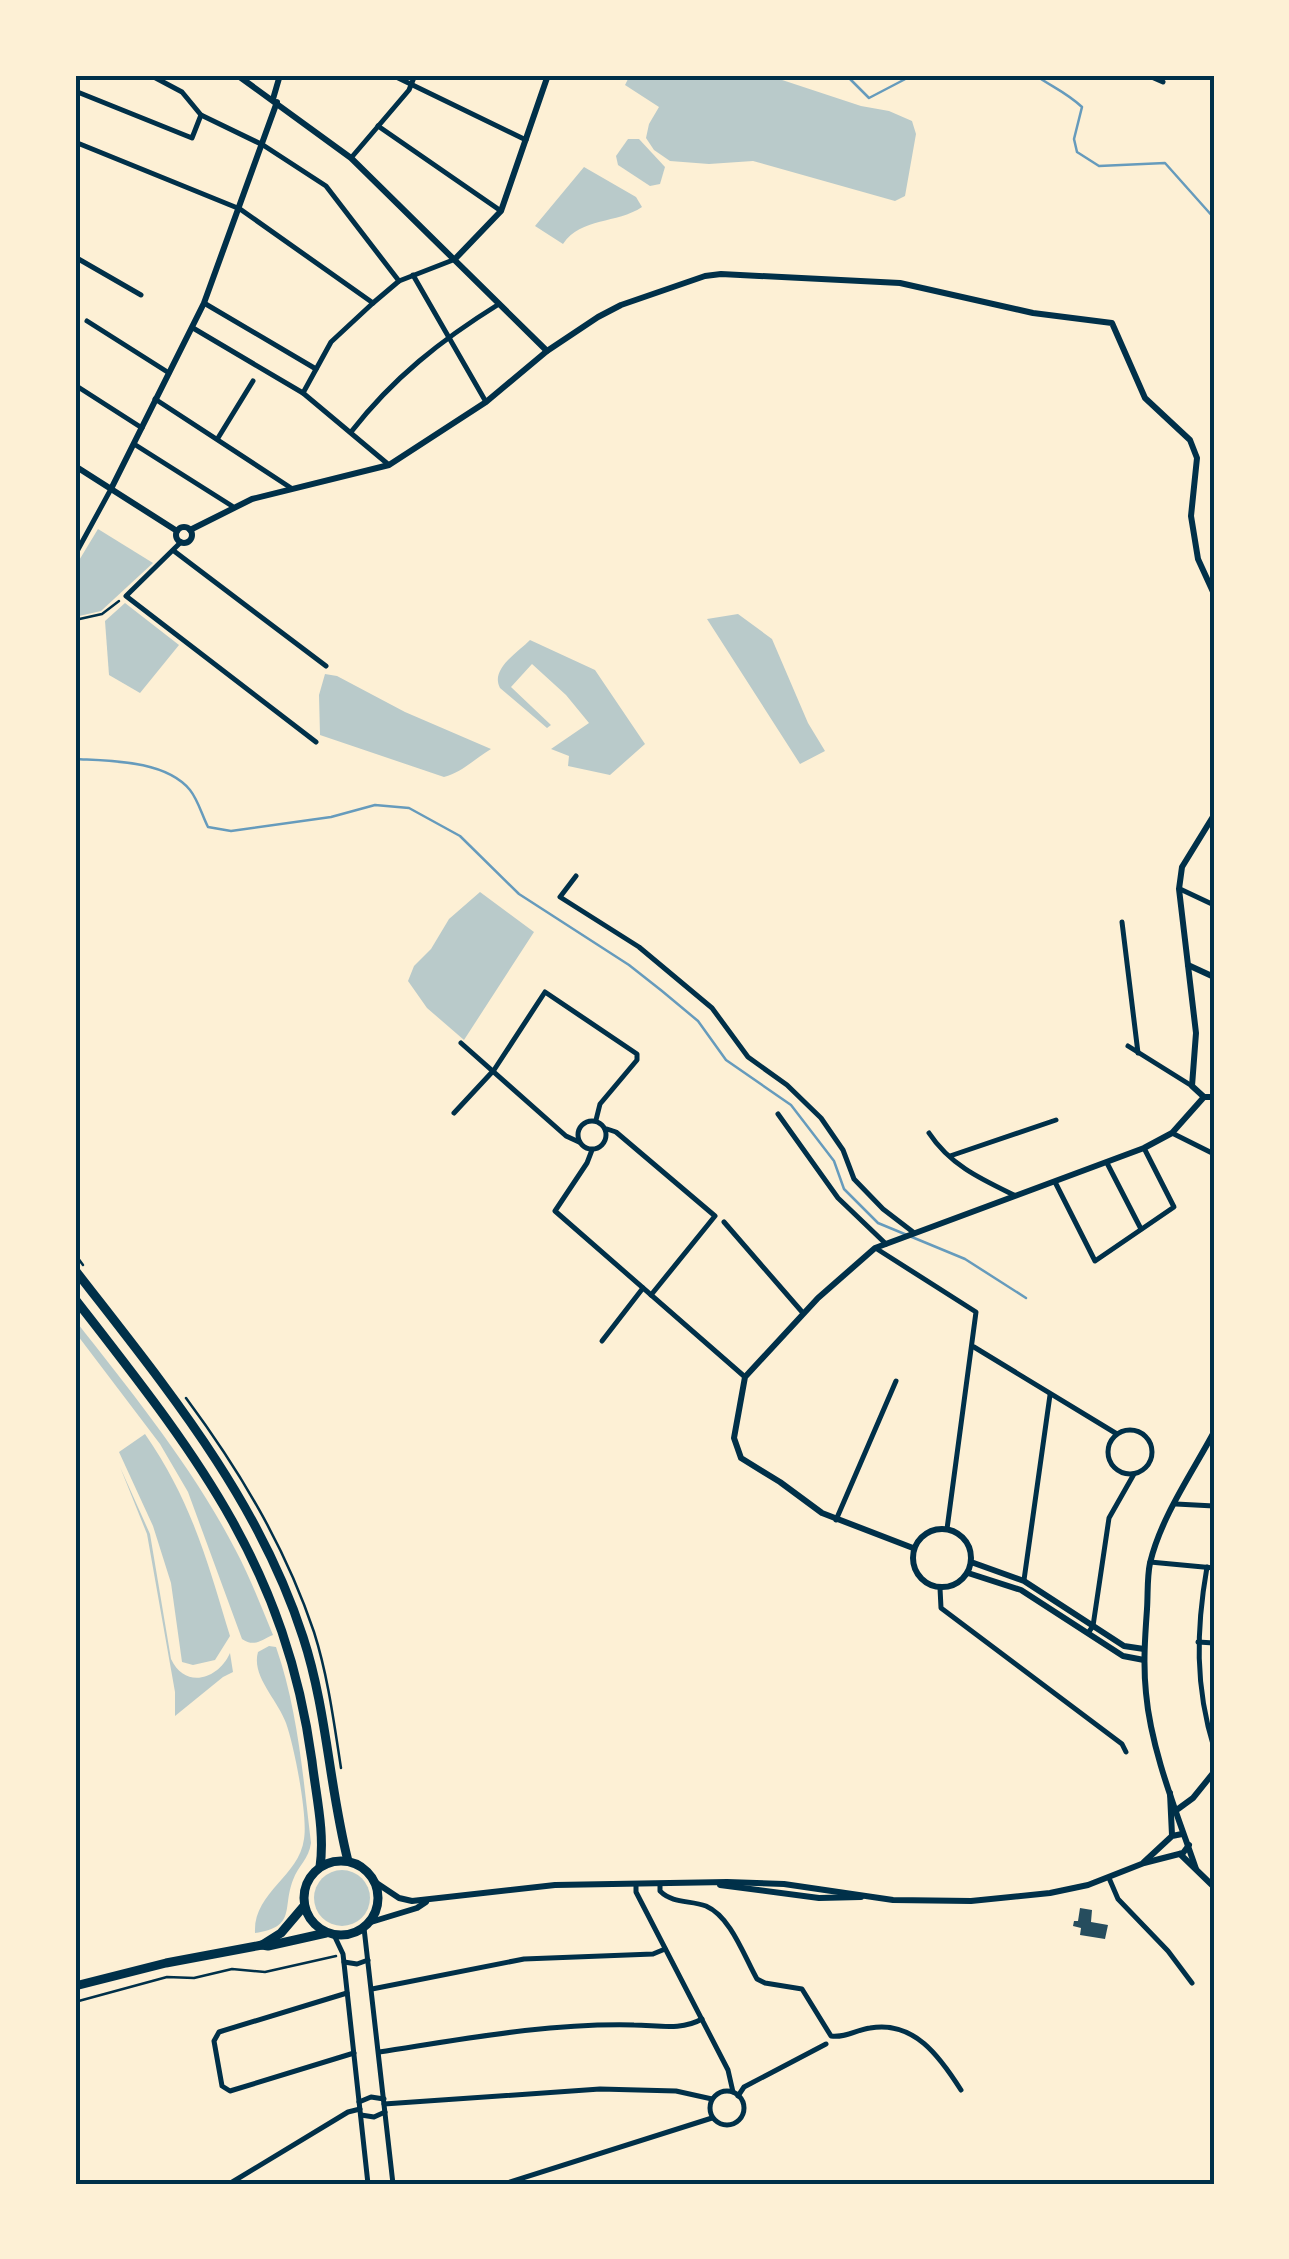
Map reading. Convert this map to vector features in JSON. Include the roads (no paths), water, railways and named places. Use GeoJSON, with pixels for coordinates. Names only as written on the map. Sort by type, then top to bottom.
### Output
{"type":"FeatureCollection","features":[{"type":"Feature","properties":{"kind":"main road"},"geometry":{"type":"LineString","coordinates":[[75,1270],[218,1459],[282,1577],[315,1681],[336,1813],[348,1861]]}},
{"type":"Feature","properties":{"kind":"main road"},"geometry":{"type":"LineString","coordinates":[[75,1299],[203,1468],[238,1526],[262,1577],[298,1686],[322,1838],[320,1867]]}},
{"type":"Feature","properties":{"kind":"main road"},"geometry":{"type":"LineString","coordinates":[[75,1986],[262,1945],[354,1934],[368,1925],[379,1902],[375,1882],[368,1872],[348,1861],[338,1860],[320,1867],[306,1884],[304,1906],[282,1934],[262,1945]]}},
{"type":"Feature","properties":{"kind":"main road"},"geometry":{"type":"LineString","coordinates":[[304,1906],[316,1926],[330,1934]]}},
{"type":"Feature","properties":{"kind":"street"},"geometry":{"type":"LineString","coordinates":[[150,75],[182,92],[200,115],[263,145],[326,186],[399,281]]}},
{"type":"Feature","properties":{"kind":"street"},"geometry":{"type":"LineString","coordinates":[[238,75],[351,158],[547,351]]}},
{"type":"Feature","properties":{"kind":"street"},"geometry":{"type":"LineString","coordinates":[[75,555],[204,303],[263,145],[280,75]]}},
{"type":"Feature","properties":{"kind":"street"},"geometry":{"type":"LineString","coordinates":[[392,75],[526,140]]}},
{"type":"Feature","properties":{"kind":"street"},"geometry":{"type":"LineString","coordinates":[[351,158],[415,75]]}},
{"type":"Feature","properties":{"kind":"street"},"geometry":{"type":"LineString","coordinates":[[303,393],[332,342],[374,303],[399,281],[456,258],[501,211],[548,75]]}},
{"type":"Feature","properties":{"kind":"street"},"geometry":{"type":"LineString","coordinates":[[1147,75],[1163,79]]}},
{"type":"Feature","properties":{"kind":"street"},"geometry":{"type":"LineString","coordinates":[[75,91],[192,138],[200,115]]}},
{"type":"Feature","properties":{"kind":"street"},"geometry":{"type":"LineString","coordinates":[[378,126],[501,211]]}},
{"type":"Feature","properties":{"kind":"street"},"geometry":{"type":"LineString","coordinates":[[75,142],[240,209],[374,303]]}},
{"type":"Feature","properties":{"kind":"street"},"geometry":{"type":"LineString","coordinates":[[75,258],[142,295]]}},
{"type":"Feature","properties":{"kind":"street"},"geometry":{"type":"LineString","coordinates":[[413,275],[486,402]]}},
{"type":"Feature","properties":{"kind":"street"},"geometry":{"type":"LineString","coordinates":[[190,530],[232,506],[389,465],[486,402],[575,330],[622,306],[706,276],[900,283],[1033,313],[1112,324],[1145,398],[1190,440],[1197,458],[1191,516],[1198,559],[1214,594]]}},
{"type":"Feature","properties":{"kind":"street"},"geometry":{"type":"LineString","coordinates":[[204,303],[316,369]]}},
{"type":"Feature","properties":{"kind":"street"},"geometry":{"type":"LineString","coordinates":[[351,432],[376,400],[446,337],[500,304]]}},
{"type":"Feature","properties":{"kind":"street"},"geometry":{"type":"LineString","coordinates":[[88,321],[169,372]]}},
{"type":"Feature","properties":{"kind":"street"},"geometry":{"type":"LineString","coordinates":[[193,328],[303,393],[389,465]]}},
{"type":"Feature","properties":{"kind":"street"},"geometry":{"type":"LineString","coordinates":[[217,440],[253,382]]}},
{"type":"Feature","properties":{"kind":"street"},"geometry":{"type":"LineString","coordinates":[[75,385],[142,428]]}},
{"type":"Feature","properties":{"kind":"street"},"geometry":{"type":"LineString","coordinates":[[155,400],[291,488]]}},
{"type":"Feature","properties":{"kind":"street"},"geometry":{"type":"LineString","coordinates":[[134,444],[232,506]]}},
{"type":"Feature","properties":{"kind":"street"},"geometry":{"type":"LineString","coordinates":[[75,466],[177,531],[180,542]]}},
{"type":"Feature","properties":{"kind":"street"},"geometry":{"type":"LineString","coordinates":[[177,531],[183,527],[190,530]]}},
{"type":"Feature","properties":{"kind":"street"},"geometry":{"type":"LineString","coordinates":[[190,530],[190,539],[180,542],[126,596],[316,742]]}},
{"type":"Feature","properties":{"kind":"street"},"geometry":{"type":"LineString","coordinates":[[174,551],[326,666]]}},
{"type":"Feature","properties":{"kind":"street"},"geometry":{"type":"LineString","coordinates":[[1192,1086],[1196,1033],[1179,889],[1182,867],[1214,815]]}},
{"type":"Feature","properties":{"kind":"street"},"geometry":{"type":"LineString","coordinates":[[576,876],[560,897],[639,947],[712,1008],[748,1057],[788,1085],[821,1118],[843,1150],[854,1179],[913,1232]]}},
{"type":"Feature","properties":{"kind":"street"},"geometry":{"type":"LineString","coordinates":[[1179,889],[1214,905]]}},
{"type":"Feature","properties":{"kind":"street"},"geometry":{"type":"LineString","coordinates":[[1122,922],[1138,1052]]}},
{"type":"Feature","properties":{"kind":"street"},"geometry":{"type":"LineString","coordinates":[[1187,964],[1214,977]]}},
{"type":"Feature","properties":{"kind":"street"},"geometry":{"type":"LineString","coordinates":[[454,1114],[494,1070],[545,992],[637,1054],[637,1060],[600,1104],[596,1120],[578,1134],[579,1142]]}},
{"type":"Feature","properties":{"kind":"street"},"geometry":{"type":"LineString","coordinates":[[462,1044],[566,1136],[592,1150]]}},
{"type":"Feature","properties":{"kind":"street"},"geometry":{"type":"LineString","coordinates":[[1128,1046],[1204,1096],[1214,1098]]}},
{"type":"Feature","properties":{"kind":"street"},"geometry":{"type":"LineString","coordinates":[[914,1548],[836,1520],[745,1461],[734,1438],[744,1377],[803,1313],[875,1248],[1144,1148],[1172,1132],[1204,1096]]}},
{"type":"Feature","properties":{"kind":"street"},"geometry":{"type":"LineString","coordinates":[[778,1114],[838,1198],[886,1244]]}},
{"type":"Feature","properties":{"kind":"street"},"geometry":{"type":"LineString","coordinates":[[596,1120],[616,1132],[715,1216],[651,1295]]}},
{"type":"Feature","properties":{"kind":"street"},"geometry":{"type":"LineString","coordinates":[[950,1156],[1056,1120]]}},
{"type":"Feature","properties":{"kind":"street"},"geometry":{"type":"LineString","coordinates":[[606,1129],[606,1138],[592,1150],[555,1211],[744,1377]]}},
{"type":"Feature","properties":{"kind":"street"},"geometry":{"type":"LineString","coordinates":[[1172,1132],[1214,1154]]}},
{"type":"Feature","properties":{"kind":"street"},"geometry":{"type":"LineString","coordinates":[[929,1133],[966,1172],[1016,1196]]}},
{"type":"Feature","properties":{"kind":"street"},"geometry":{"type":"LineString","coordinates":[[1055,1182],[1096,1261],[1174,1206],[1144,1148]]}},
{"type":"Feature","properties":{"kind":"street"},"geometry":{"type":"LineString","coordinates":[[1106,1163],[1141,1229]]}},
{"type":"Feature","properties":{"kind":"street"},"geometry":{"type":"LineString","coordinates":[[724,1222],[803,1313]]}},
{"type":"Feature","properties":{"kind":"street"},"geometry":{"type":"LineString","coordinates":[[875,1248],[976,1312],[947,1529]]}},
{"type":"Feature","properties":{"kind":"street"},"geometry":{"type":"LineString","coordinates":[[602,1341],[643,1288]]}},
{"type":"Feature","properties":{"kind":"street"},"geometry":{"type":"LineString","coordinates":[[972,1347],[1116,1434],[1138,1431],[1152,1446],[1151,1461],[1134,1474],[1109,1518],[1091,1629]]}},
{"type":"Feature","properties":{"kind":"street"},"geometry":{"type":"LineString","coordinates":[[836,1520],[896,1381]]}},
{"type":"Feature","properties":{"kind":"street"},"geometry":{"type":"LineString","coordinates":[[1022,1586],[1050,1395]]}},
{"type":"Feature","properties":{"kind":"street"},"geometry":{"type":"LineString","coordinates":[[1196,1869],[1182,1834],[1146,1697],[1144,1649],[1150,1562],[1214,1432]]}},
{"type":"Feature","properties":{"kind":"street"},"geometry":{"type":"LineString","coordinates":[[1116,1434],[1108,1446],[1109,1461],[1120,1472],[1134,1474]]}},
{"type":"Feature","properties":{"kind":"street"},"geometry":{"type":"LineString","coordinates":[[1176,1504],[1214,1506]]}},
{"type":"Feature","properties":{"kind":"street"},"geometry":{"type":"LineString","coordinates":[[947,1529],[964,1538],[971,1562],[960,1581],[940,1588],[929,1585],[914,1570],[914,1548],[924,1534],[947,1529]]}},
{"type":"Feature","properties":{"kind":"street"},"geometry":{"type":"LineString","coordinates":[[971,1562],[1022,1586],[1124,1646],[1144,1649]]}},
{"type":"Feature","properties":{"kind":"street"},"geometry":{"type":"LineString","coordinates":[[1150,1562],[1210,1568],[1198,1620],[1198,1673],[1214,1748]]}},
{"type":"Feature","properties":{"kind":"street"},"geometry":{"type":"LineString","coordinates":[[968,1573],[1022,1586]]}},
{"type":"Feature","properties":{"kind":"street"},"geometry":{"type":"LineString","coordinates":[[940,1588],[941,1608],[1122,1744],[1126,1752]]}},
{"type":"Feature","properties":{"kind":"street"},"geometry":{"type":"LineString","coordinates":[[1091,1629],[1123,1656],[1144,1660]]}},
{"type":"Feature","properties":{"kind":"street"},"geometry":{"type":"LineString","coordinates":[[1198,1642],[1214,1643]]}},
{"type":"Feature","properties":{"kind":"street"},"geometry":{"type":"LineString","coordinates":[[1178,1809],[1214,1772]]}},
{"type":"Feature","properties":{"kind":"street"},"geometry":{"type":"LineString","coordinates":[[1170,1792],[1169,1848],[1214,1887]]}},
{"type":"Feature","properties":{"kind":"street"},"geometry":{"type":"LineString","coordinates":[[1144,1863],[1170,1838],[1182,1834]]}},
{"type":"Feature","properties":{"kind":"street"},"geometry":{"type":"LineString","coordinates":[[375,1882],[400,1898],[428,1902],[526,1888],[636,1883],[714,1884],[819,1898],[1000,1900],[1050,1893],[1109,1878],[1178,1854],[1188,1845]]}},
{"type":"Feature","properties":{"kind":"street"},"geometry":{"type":"LineString","coordinates":[[1109,1878],[1118,1899],[1168,1951],[1192,1984]]}},
{"type":"Feature","properties":{"kind":"street"},"geometry":{"type":"LineString","coordinates":[[636,1883],[636,1892],[728,2070],[744,2112],[738,2122],[721,2125],[712,2118],[712,2098]]}},
{"type":"Feature","properties":{"kind":"street"},"geometry":{"type":"LineString","coordinates":[[660,1884],[660,1891],[668,1898],[700,1904],[723,1918],[757,1979],[802,1990],[832,2036],[886,2025],[901,2028],[919,2038],[944,2062],[961,2090]]}},
{"type":"Feature","properties":{"kind":"street"},"geometry":{"type":"LineString","coordinates":[[393,2184],[368,1960],[368,1925],[428,1902]]}},
{"type":"Feature","properties":{"kind":"street"},"geometry":{"type":"LineString","coordinates":[[330,1934],[344,1960],[368,2184]]}},
{"type":"Feature","properties":{"kind":"street"},"geometry":{"type":"LineString","coordinates":[[372,1990],[445,1972],[524,1959],[653,1954],[665,1949]]}},
{"type":"Feature","properties":{"kind":"street"},"geometry":{"type":"LineString","coordinates":[[344,1960],[356,1964],[368,1960]]}},
{"type":"Feature","properties":{"kind":"street"},"geometry":{"type":"LineString","coordinates":[[348,1993],[215,2036],[225,2090],[354,2053]]}},
{"type":"Feature","properties":{"kind":"street"},"geometry":{"type":"LineString","coordinates":[[379,2052],[527,2029],[601,2024],[684,2027],[702,2019]]}},
{"type":"Feature","properties":{"kind":"street"},"geometry":{"type":"LineString","coordinates":[[229,2184],[348,2112],[360,2109],[371,2097],[384,2105],[600,2089],[676,2091],[712,2098],[722,2092],[736,2094],[826,2044]]}},
{"type":"Feature","properties":{"kind":"street"},"geometry":{"type":"LineString","coordinates":[[360,2109],[374,2116],[384,2105]]}},
{"type":"Feature","properties":{"kind":"street"},"geometry":{"type":"LineString","coordinates":[[504,2184],[712,2118]]}},
{"type":"Feature","properties":{"kind":"waterway"},"geometry":{"type":"LineString","coordinates":[[846,75],[869,98],[913,75]]}},
{"type":"Feature","properties":{"kind":"waterway"},"geometry":{"type":"LineString","coordinates":[[1007,75],[1032,75]]}},
{"type":"Feature","properties":{"kind":"waterway"},"geometry":{"type":"LineString","coordinates":[[1035,75],[1082,107],[1074,139],[1077,152],[1099,166],[1165,163],[1214,218]]}},
{"type":"Feature","properties":{"kind":"waterway"},"geometry":{"type":"LineString","coordinates":[[75,759],[136,764],[166,773],[190,790],[208,827],[231,831],[331,817],[375,805],[409,808],[460,836],[519,894],[629,965],[698,1021],[726,1060],[791,1105],[834,1161],[844,1189],[878,1223],[965,1259],[1026,1298]]}}]}
